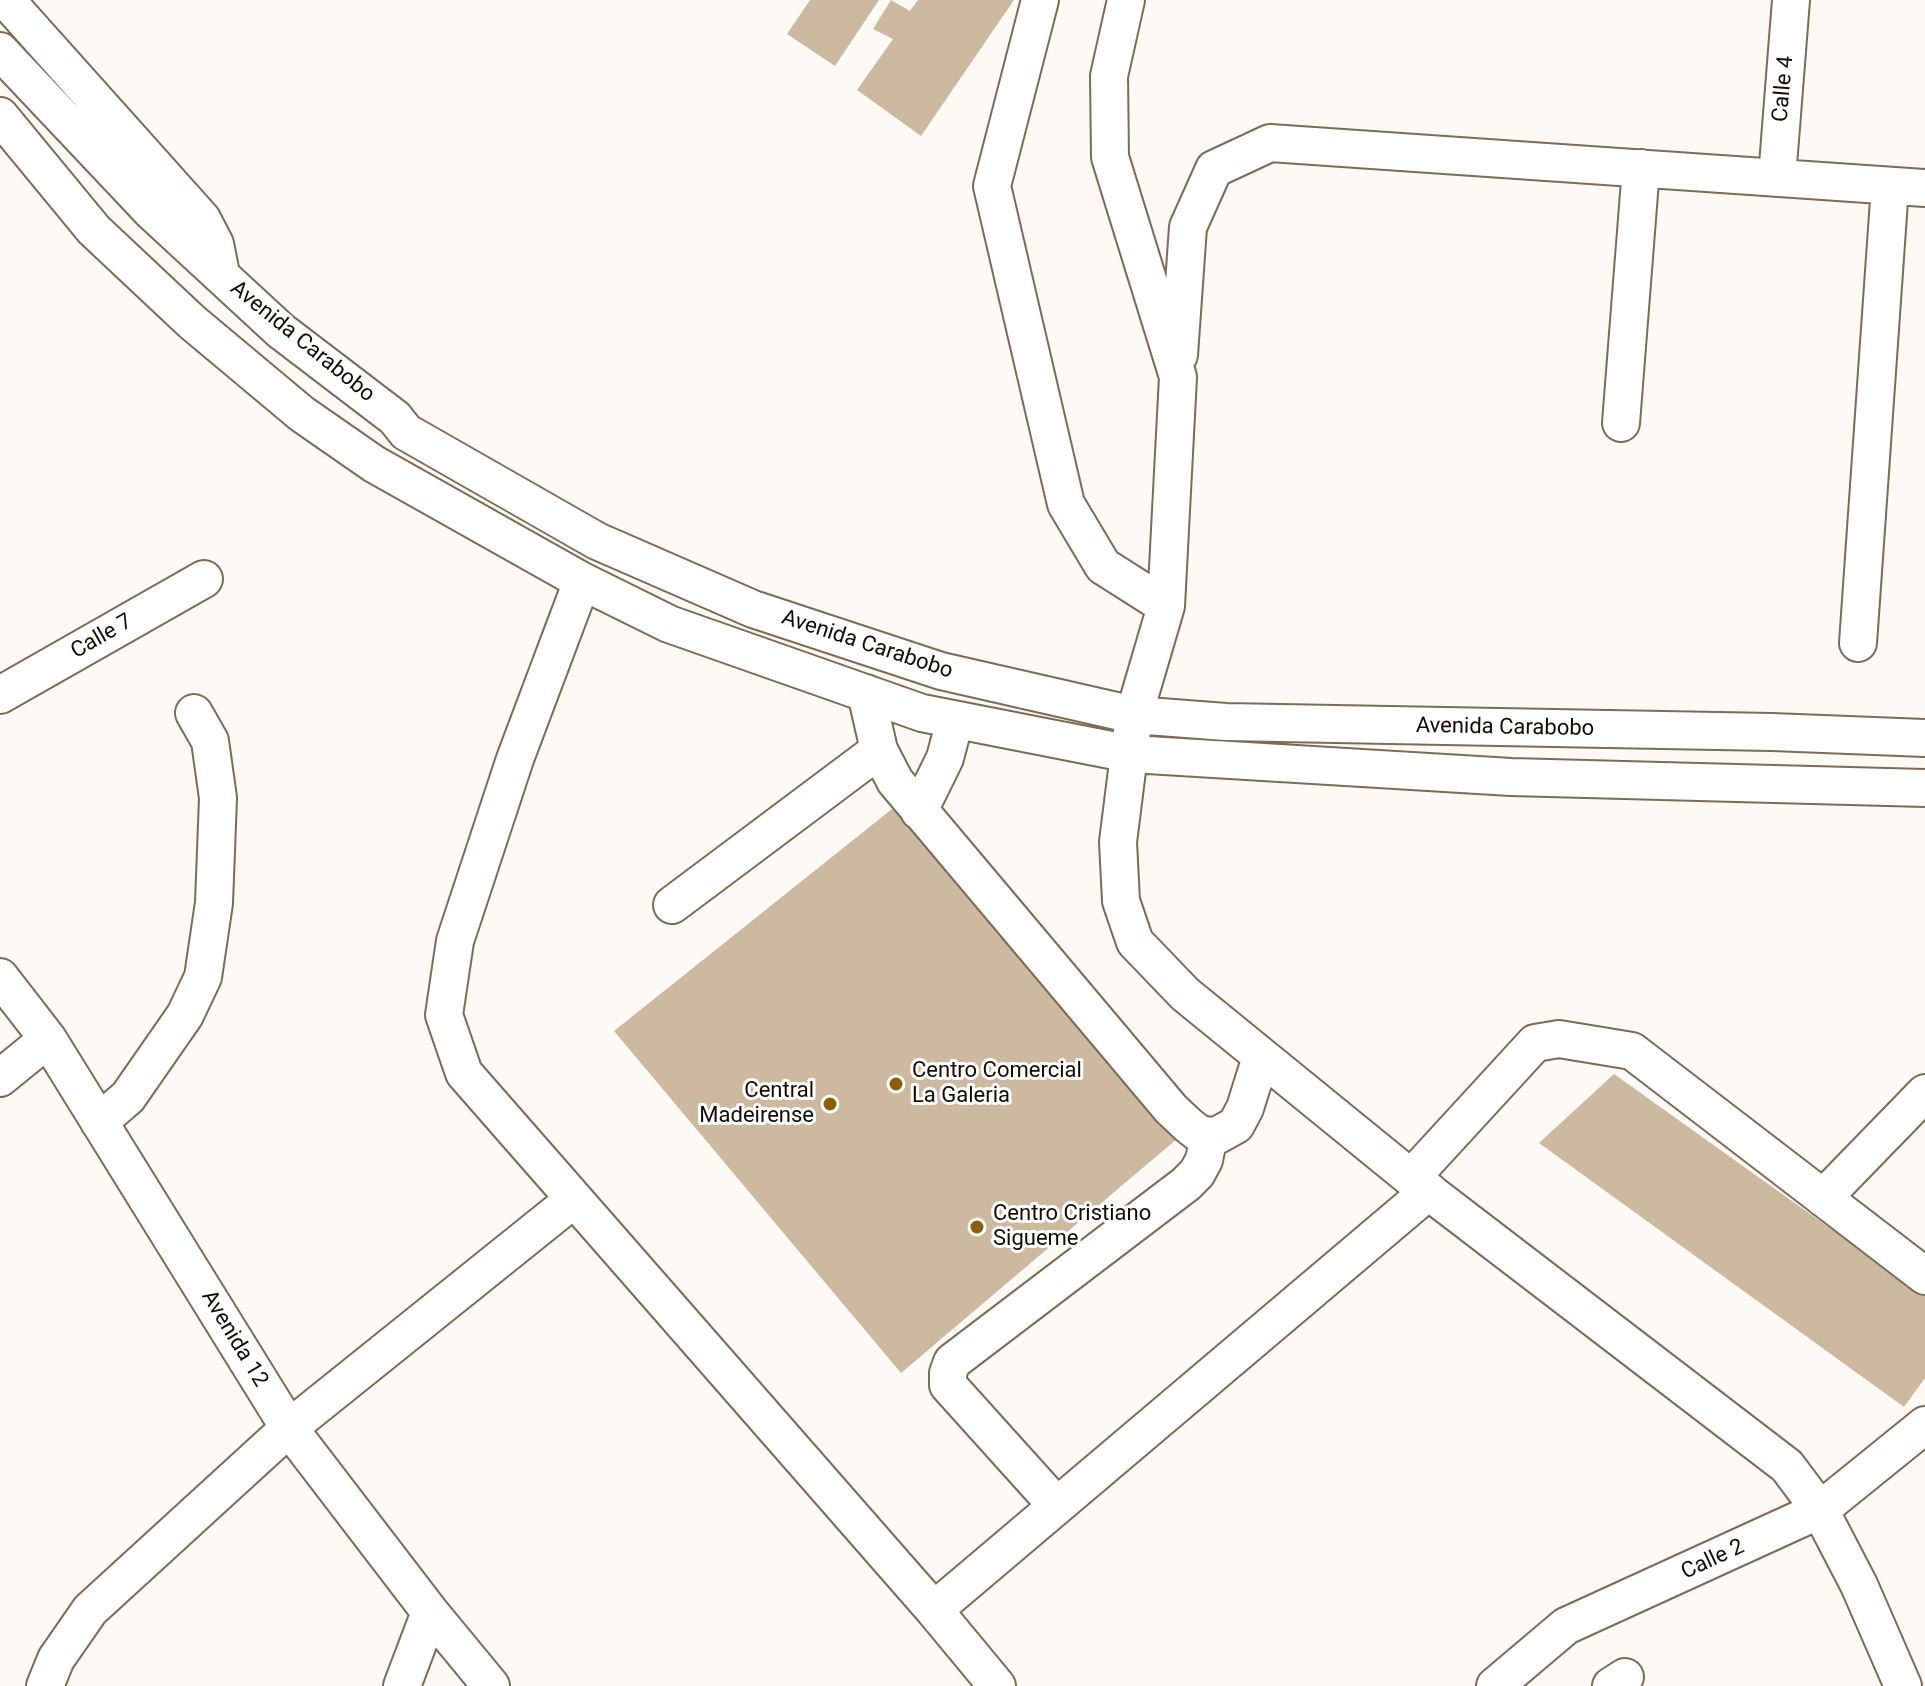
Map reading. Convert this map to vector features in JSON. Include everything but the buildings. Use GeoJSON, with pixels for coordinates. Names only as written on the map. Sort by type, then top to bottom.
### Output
{"type":"FeatureCollection","features":[{"type":"Feature","properties":{"kind":"street"},"geometry":{"type":"LineString","coordinates":[[6,0],[202,219],[215,244],[221,275]]}},
{"type":"Feature","properties":{"kind":"street"},"geometry":{"type":"LineString","coordinates":[[1040,0],[992,186],[1066,504],[1103,566],[1166,606]]}},
{"type":"Feature","properties":{"kind":"street"},"geometry":{"type":"LineString","coordinates":[[1126,0],[1109,76],[1110,157],[1178,377]]}},
{"type":"Feature","properties":{"kind":"street","name":"Calle 4"},"geometry":{"type":"LineString","coordinates":[[1777,178],[1791,0]]}},
{"type":"Feature","properties":{"kind":"street","name":"Avenida Carabobo"},"geometry":{"type":"LineString","coordinates":[[0,51],[151,211],[281,331],[395,418],[406,432],[597,541],[753,609],[941,671],[1134,715],[1226,722],[1772,732],[1925,738]]}},
{"type":"Feature","properties":{"kind":"street","name":"Avenida Carabobo"},"geometry":{"type":"LineString","coordinates":[[2,124],[94,230],[192,322],[302,414],[374,464],[582,581],[669,624],[922,713],[1131,754],[1511,777],[1925,788]]}},
{"type":"Feature","properties":{"kind":"street"},"geometry":{"type":"LineString","coordinates":[[1903,1686],[1859,1585],[1820,1510],[1787,1466],[1420,1185],[1185,994],[1135,942],[1121,901],[1118,842],[1134,715],[1166,606],[1188,227],[1214,169],[1270,143],[1925,188]]}},
{"type":"Feature","properties":{"kind":"street"},"geometry":{"type":"LineString","coordinates":[[1621,423],[1641,168]]}},
{"type":"Feature","properties":{"kind":"street"},"geometry":{"type":"LineString","coordinates":[[1858,643],[1890,186]]}},
{"type":"Feature","properties":{"kind":"street","name":"Calle 7"},"geometry":{"type":"LineString","coordinates":[[0,695],[204,579]]}},
{"type":"Feature","properties":{"kind":"street"},"geometry":{"type":"LineString","coordinates":[[582,581],[515,759],[455,941],[444,1015],[464,1073],[997,1686]]}},
{"type":"Feature","properties":{"kind":"street"},"geometry":{"type":"LineString","coordinates":[[866,693],[879,750],[895,781],[1171,1109],[1198,1133],[1209,1136],[1228,1131],[1241,1117],[1261,1057]]}},
{"type":"Feature","properties":{"kind":"street"},"geometry":{"type":"LineString","coordinates":[[99,1122],[128,1097],[185,1015],[203,977],[214,903],[218,798],[210,741],[194,713]]}},
{"type":"Feature","properties":{"kind":"street"},"geometry":{"type":"LineString","coordinates":[[919,811],[945,758],[955,720]]}},
{"type":"Feature","properties":{"kind":"street"},"geometry":{"type":"LineString","coordinates":[[672,905],[879,750]]}},
{"type":"Feature","properties":{"kind":"street","name":"Avenida 12"},"geometry":{"type":"LineString","coordinates":[[0,977],[48,1039],[289,1428],[430,1612],[491,1686]]}},
{"type":"Feature","properties":{"kind":"street"},"geometry":{"type":"LineString","coordinates":[[0,1078],[48,1039]]}},
{"type":"Feature","properties":{"kind":"street"},"geometry":{"type":"LineString","coordinates":[[934,1610],[1057,1506],[1420,1185],[1535,1043],[1559,1039],[1632,1051],[1925,1276]]}},
{"type":"Feature","properties":{"kind":"street"},"geometry":{"type":"LineString","coordinates":[[1823,1198],[1925,1093]]}},
{"type":"Feature","properties":{"kind":"street"},"geometry":{"type":"LineString","coordinates":[[1057,1506],[948,1385],[952,1362],[1186,1184],[1204,1160],[1209,1136]]}},
{"type":"Feature","properties":{"kind":"street"},"geometry":{"type":"LineString","coordinates":[[45,1686],[56,1659],[90,1610],[289,1428],[573,1200]]}},
{"type":"Feature","properties":{"kind":"street","name":"Calle 2"},"geometry":{"type":"LineString","coordinates":[[1495,1686],[1566,1626],[1820,1510],[1925,1425]]}},
{"type":"Feature","properties":{"kind":"street"},"geometry":{"type":"LineString","coordinates":[[402,1686],[430,1612]]}},
{"type":"Feature","properties":{"kind":"place","name":"Centro Comercial La Galeria"},"geometry":{"type":"Point","coordinates":[896,1084]}},
{"type":"Feature","properties":{"kind":"place","name":"Central Madeirense"},"geometry":{"type":"Point","coordinates":[830,1104]}},
{"type":"Feature","properties":{"kind":"place","name":"Centro Cristiano Sigueme"},"geometry":{"type":"Point","coordinates":[977,1227]}}]}
